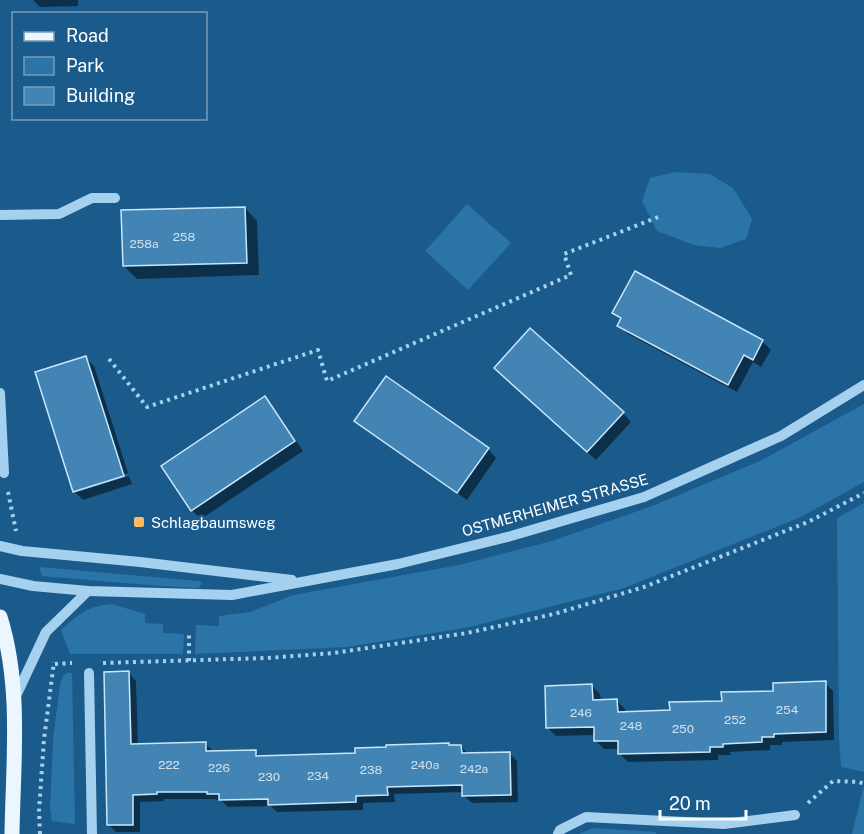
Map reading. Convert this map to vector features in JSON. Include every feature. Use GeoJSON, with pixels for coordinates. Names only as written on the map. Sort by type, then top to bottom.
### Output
{"type":"FeatureCollection","features":[{"type":"Feature","properties":{"kind":"main road"},"geometry":{"type":"LineString","coordinates":[[0,618],[7,648],[14,700],[12,834]]}},
{"type":"Feature","properties":{"kind":"street"},"geometry":{"type":"LineString","coordinates":[[0,215],[59,214],[92,198],[115,198]]}},
{"type":"Feature","properties":{"kind":"street","name":"OSTMERHEIMER STRASSE"},"geometry":{"type":"LineString","coordinates":[[0,579],[33,586],[88,591],[232,595],[410,561],[511,536],[644,497],[781,436],[864,385]]}},
{"type":"Feature","properties":{"kind":"street"},"geometry":{"type":"LineString","coordinates":[[0,393],[4,473]]}},
{"type":"Feature","properties":{"kind":"street","name":"OSTMERHEIMER STRASSE"},"geometry":{"type":"LineString","coordinates":[[0,546],[22,551],[140,562],[304,582]]}},
{"type":"Feature","properties":{"kind":"street"},"geometry":{"type":"LineString","coordinates":[[14,700],[46,632],[88,591]]}},
{"type":"Feature","properties":{"kind":"street"},"geometry":{"type":"LineString","coordinates":[[89,673],[92,834]]}},
{"type":"Feature","properties":{"kind":"street"},"geometry":{"type":"LineString","coordinates":[[558,834],[560,830],[586,817],[724,824],[795,815]]}},
{"type":"Feature","properties":{"kind":"path"},"geometry":{"type":"LineString","coordinates":[[110,359],[147,407],[318,350],[327,381],[571,275],[564,254],[661,216]]}},
{"type":"Feature","properties":{"kind":"path"},"geometry":{"type":"LineString","coordinates":[[99,663],[267,658],[334,652],[467,633],[554,614],[644,587],[808,522],[864,494]]}},
{"type":"Feature","properties":{"kind":"path"},"geometry":{"type":"LineString","coordinates":[[189,634],[189,661]]}},
{"type":"Feature","properties":{"kind":"path"},"geometry":{"type":"LineString","coordinates":[[40,834],[39,811],[44,740],[55,664],[77,663]]}},
{"type":"Feature","properties":{"kind":"path"},"geometry":{"type":"LineString","coordinates":[[795,815],[833,781],[864,784]]}},
{"type":"Feature","properties":{"kind":"green space"},"geometry":{"type":"Polygon","coordinates":[[[675,172],[710,174],[733,188],[752,219],[746,239],[720,248],[694,245],[657,231],[642,201],[650,178],[675,172]]]}},
{"type":"Feature","properties":{"kind":"green space"},"geometry":{"type":"Polygon","coordinates":[[[467,204],[511,243],[468,290],[425,251],[467,204]]]}},
{"type":"Feature","properties":{"kind":"green space"},"geometry":{"type":"Polygon","coordinates":[[[864,404],[864,482],[801,517],[624,588],[465,628],[347,647],[195,654],[196,625],[219,626],[219,616],[250,612],[293,595],[459,565],[552,541],[655,505],[762,460],[864,404]]]}},
{"type":"Feature","properties":{"kind":"green space"},"geometry":{"type":"Polygon","coordinates":[[[864,503],[864,772],[841,767],[837,518],[864,503]]]}},
{"type":"Feature","properties":{"kind":"green space"},"geometry":{"type":"Polygon","coordinates":[[[39,567],[202,583],[199,588],[42,576],[39,567]]]}},
{"type":"Feature","properties":{"kind":"green space"},"geometry":{"type":"Polygon","coordinates":[[[112,604],[145,614],[145,623],[163,624],[163,633],[184,634],[183,654],[70,654],[61,630],[84,612],[112,604]]]}},
{"type":"Feature","properties":{"kind":"green space"},"geometry":{"type":"Polygon","coordinates":[[[67,673],[72,673],[75,824],[52,821],[50,810],[53,740],[60,684],[67,673]]]}},
{"type":"Feature","properties":{"kind":"green space"},"geometry":{"type":"Polygon","coordinates":[[[864,785],[864,834],[852,834],[864,785]]]}},
{"type":"Feature","properties":{"kind":"green space"},"geometry":{"type":"Polygon","coordinates":[[[593,828],[656,832],[656,834],[579,834],[593,828]]]}},
{"type":"Feature","properties":{"kind":"building"},"geometry":{"type":"Polygon","coordinates":[[[245,207],[247,263],[123,266],[121,210],[245,207]]]}},
{"type":"Feature","properties":{"kind":"building"},"geometry":{"type":"Polygon","coordinates":[[[635,271],[763,340],[753,360],[744,355],[728,385],[617,326],[621,318],[612,313],[635,271]]]}},
{"type":"Feature","properties":{"kind":"building"},"geometry":{"type":"Polygon","coordinates":[[[530,328],[624,412],[587,452],[494,368],[530,328]]]}},
{"type":"Feature","properties":{"kind":"building"},"geometry":{"type":"Polygon","coordinates":[[[86,356],[124,476],[73,492],[35,372],[86,356]]]}},
{"type":"Feature","properties":{"kind":"building"},"geometry":{"type":"Polygon","coordinates":[[[386,376],[489,448],[457,493],[354,421],[386,376]]]}},
{"type":"Feature","properties":{"kind":"building"},"geometry":{"type":"Polygon","coordinates":[[[265,396],[295,441],[191,511],[161,466],[265,396]]]}},
{"type":"Feature","properties":{"kind":"building"},"geometry":{"type":"Polygon","coordinates":[[[129,671],[131,744],[206,742],[206,751],[256,750],[256,756],[355,753],[355,748],[449,743],[449,745],[461,745],[462,753],[510,752],[511,795],[462,796],[462,785],[387,787],[388,795],[356,796],[356,802],[268,805],[268,799],[219,800],[219,794],[207,794],[207,792],[157,792],[157,794],[133,795],[133,825],[107,825],[104,672],[129,671]]]}},
{"type":"Feature","properties":{"kind":"building"},"geometry":{"type":"Polygon","coordinates":[[[826,681],[826,732],[774,734],[774,737],[762,737],[762,742],[710,747],[710,752],[618,754],[618,741],[594,741],[594,727],[546,728],[545,686],[592,684],[593,700],[617,699],[618,712],[670,710],[669,702],[722,701],[721,692],[773,691],[773,683],[826,681]]]}},
{"type":"Feature","properties":{"kind":"place","name":"Schlagbaumsweg"},"geometry":{"type":"Point","coordinates":[139,522]}}]}
